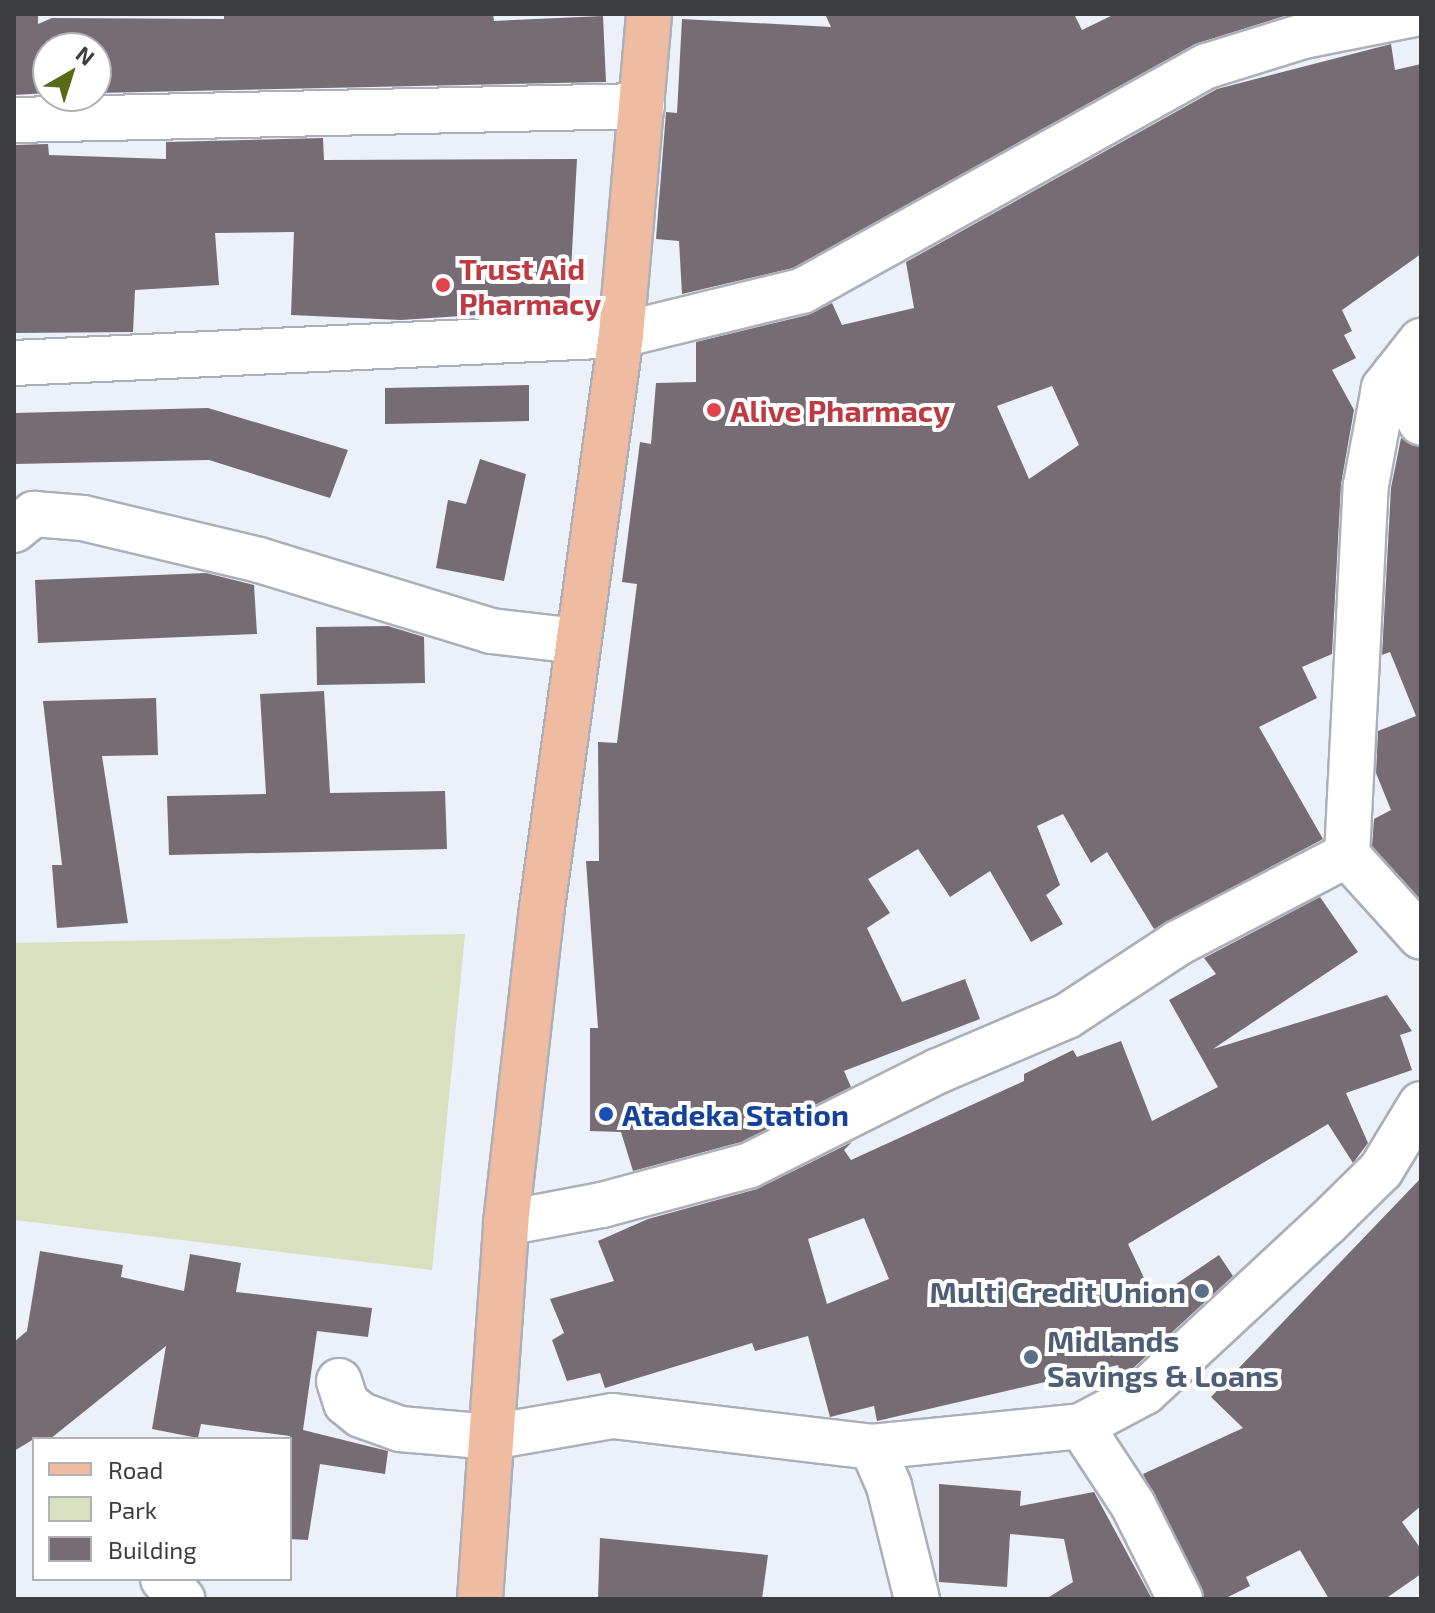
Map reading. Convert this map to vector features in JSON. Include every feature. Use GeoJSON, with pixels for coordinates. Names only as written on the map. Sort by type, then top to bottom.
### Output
{"type":"FeatureCollection","features":[{"type":"Feature","properties":{"kind":"main road"},"geometry":{"type":"LineString","coordinates":[[480,1599],[506,1223],[578,641],[621,335],[649,14]]}},
{"type":"Feature","properties":{"kind":"street"},"geometry":{"type":"LineString","coordinates":[[14,363],[621,335],[802,291],[1207,66],[1304,36],[1414,14]]}},
{"type":"Feature","properties":{"kind":"street"},"geometry":{"type":"LineString","coordinates":[[14,120],[642,106]]}},
{"type":"Feature","properties":{"kind":"street"},"geometry":{"type":"LineString","coordinates":[[1408,357],[1421,423]]}},
{"type":"Feature","properties":{"kind":"street"},"geometry":{"type":"LineString","coordinates":[[1408,357],[1384,388],[1366,485],[1347,855],[1421,937]]}},
{"type":"Feature","properties":{"kind":"street"},"geometry":{"type":"LineString","coordinates":[[14,530],[34,514],[83,518],[259,560],[491,631],[578,641]]}},
{"type":"Feature","properties":{"kind":"street"},"geometry":{"type":"LineString","coordinates":[[506,1223],[602,1205],[750,1165],[938,1071],[1067,1016],[1178,943],[1347,855]]}},
{"type":"Feature","properties":{"kind":"street"},"geometry":{"type":"LineString","coordinates":[[339,1381],[346,1403],[361,1415],[400,1429],[491,1437],[613,1416],[872,1447],[1081,1426],[1145,1392],[1326,1224],[1381,1170],[1421,1104]]}},
{"type":"Feature","properties":{"kind":"street"},"geometry":{"type":"LineString","coordinates":[[1081,1426],[1133,1505],[1180,1599]]}},
{"type":"Feature","properties":{"kind":"street"},"geometry":{"type":"LineString","coordinates":[[872,1447],[889,1486],[917,1599]]}},
{"type":"Feature","properties":{"kind":"street"},"geometry":{"type":"LineString","coordinates":[[165,1581],[182,1599]]}},
{"type":"Feature","properties":{"kind":"green space"},"geometry":{"type":"Polygon","coordinates":[[[465,934],[432,1270],[14,1220],[14,943],[465,934]]]}},
{"type":"Feature","properties":{"kind":"building"},"geometry":{"type":"Polygon","coordinates":[[[14,14],[38,14],[38,24],[52,18],[224,19],[224,14],[493,14],[494,21],[603,16],[606,82],[112,93],[112,32],[32,32],[32,94],[14,95],[14,14]]]}},
{"type":"Feature","properties":{"kind":"building"},"geometry":{"type":"Polygon","coordinates":[[[825,14],[1074,14],[1082,30],[1115,14],[1291,14],[1195,44],[793,268],[682,294],[679,241],[656,239],[666,112],[677,113],[682,19],[831,27],[825,14]]]}},
{"type":"Feature","properties":{"kind":"building"},"geometry":{"type":"Polygon","coordinates":[[[1391,44],[1395,70],[1421,64],[1421,254],[1342,310],[1352,331],[1344,335],[1356,358],[1332,370],[1354,410],[1341,484],[1332,654],[1302,667],[1317,698],[1259,727],[1323,839],[1154,929],[1107,852],[1091,863],[1063,814],[1037,826],[1060,885],[1046,895],[1063,924],[1031,942],[990,871],[950,897],[918,849],[868,879],[890,913],[867,928],[902,1002],[965,979],[980,1019],[844,1071],[851,1087],[741,1142],[633,1171],[621,1132],[590,1131],[590,1028],[598,1028],[586,861],[599,861],[598,742],[617,743],[637,584],[622,582],[640,442],[651,444],[656,383],[696,382],[696,342],[808,315],[832,303],[842,325],[914,308],[906,262],[1217,89],[1391,44]],[[1052,386],[997,406],[1029,479],[1079,445],[1052,386]]]}},
{"type":"Feature","properties":{"kind":"building"},"geometry":{"type":"Polygon","coordinates":[[[323,138],[324,160],[577,159],[569,308],[523,306],[523,312],[401,320],[291,315],[294,232],[215,233],[219,285],[135,290],[133,332],[14,333],[14,145],[48,144],[49,155],[166,159],[166,142],[323,138]]]}},
{"type":"Feature","properties":{"kind":"building"},"geometry":{"type":"Polygon","coordinates":[[[529,385],[529,421],[385,424],[385,388],[529,385]]]}},
{"type":"Feature","properties":{"kind":"building"},"geometry":{"type":"Polygon","coordinates":[[[208,408],[348,450],[330,498],[209,460],[14,464],[14,413],[208,408]]]}},
{"type":"Feature","properties":{"kind":"building"},"geometry":{"type":"Polygon","coordinates":[[[1401,438],[1421,448],[1421,900],[1372,846],[1374,819],[1391,810],[1376,773],[1378,731],[1416,716],[1390,652],[1382,655],[1391,488],[1401,438]]]}},
{"type":"Feature","properties":{"kind":"building"},"geometry":{"type":"Polygon","coordinates":[[[480,459],[526,474],[504,581],[436,568],[448,500],[466,504],[480,459]]]}},
{"type":"Feature","properties":{"kind":"building"},"geometry":{"type":"Polygon","coordinates":[[[206,573],[254,585],[257,634],[38,643],[35,580],[206,573]]]}},
{"type":"Feature","properties":{"kind":"building"},"geometry":{"type":"Polygon","coordinates":[[[388,626],[424,637],[425,683],[317,685],[316,627],[388,626]]]}},
{"type":"Feature","properties":{"kind":"building"},"geometry":{"type":"Polygon","coordinates":[[[324,691],[330,793],[445,791],[447,849],[169,855],[167,796],[266,794],[260,694],[324,691]]]}},
{"type":"Feature","properties":{"kind":"building"},"geometry":{"type":"Polygon","coordinates":[[[156,698],[158,755],[102,756],[128,923],[57,928],[52,865],[62,865],[43,701],[156,698]]]}},
{"type":"Feature","properties":{"kind":"building"},"geometry":{"type":"Polygon","coordinates":[[[1320,897],[1358,952],[1213,1049],[1387,995],[1412,1031],[1400,1035],[1412,1070],[1346,1093],[1368,1143],[1353,1163],[1328,1124],[1128,1244],[1154,1299],[1219,1255],[1233,1276],[1130,1371],[1121,1376],[1118,1365],[877,1421],[874,1406],[830,1417],[808,1336],[755,1351],[752,1343],[605,1388],[600,1373],[567,1381],[552,1340],[564,1333],[550,1299],[614,1281],[598,1241],[648,1219],[757,1189],[852,1142],[844,1150],[851,1160],[1024,1081],[1024,1074],[1073,1050],[1077,1057],[1121,1041],[1152,1121],[1218,1087],[1169,1000],[1216,974],[1204,958],[1320,897]],[[864,1218],[808,1239],[827,1304],[889,1279],[864,1218]]]}},
{"type":"Feature","properties":{"kind":"building"},"geometry":{"type":"Polygon","coordinates":[[[1421,1178],[1421,1506],[1402,1522],[1421,1549],[1421,1574],[1385,1599],[1329,1599],[1300,1550],[1246,1577],[1250,1586],[1224,1599],[1205,1599],[1143,1474],[1243,1428],[1211,1397],[1421,1178]]]}},
{"type":"Feature","properties":{"kind":"building"},"geometry":{"type":"Polygon","coordinates":[[[40,1251],[123,1265],[121,1277],[184,1291],[190,1254],[241,1263],[236,1292],[372,1308],[368,1337],[317,1331],[303,1430],[388,1451],[385,1474],[320,1464],[308,1540],[292,1539],[292,1437],[201,1424],[198,1437],[152,1429],[166,1346],[52,1437],[32,1437],[32,1440],[14,1451],[14,1342],[27,1331],[40,1251]]]}},
{"type":"Feature","properties":{"kind":"building"},"geometry":{"type":"Polygon","coordinates":[[[939,1484],[1021,1491],[1020,1506],[1094,1492],[1152,1599],[1046,1599],[1073,1582],[1064,1539],[1010,1534],[1007,1587],[939,1582],[939,1484]]]}},
{"type":"Feature","properties":{"kind":"building"},"geometry":{"type":"Polygon","coordinates":[[[600,1538],[768,1555],[762,1599],[598,1599],[600,1538]]]}},
{"type":"Feature","properties":{"kind":"place","name":"Trust Aid Pharmacy"},"geometry":{"type":"Point","coordinates":[443,285]}},
{"type":"Feature","properties":{"kind":"place","name":"Alive Pharmacy"},"geometry":{"type":"Point","coordinates":[714,410]}},
{"type":"Feature","properties":{"kind":"place","name":"Atadeka Station"},"geometry":{"type":"Point","coordinates":[606,1114]}},
{"type":"Feature","properties":{"kind":"place","name":"Multi Credit Union"},"geometry":{"type":"Point","coordinates":[1202,1291]}},
{"type":"Feature","properties":{"kind":"place","name":"Midlands Savings & Loans"},"geometry":{"type":"Point","coordinates":[1031,1357]}}]}
